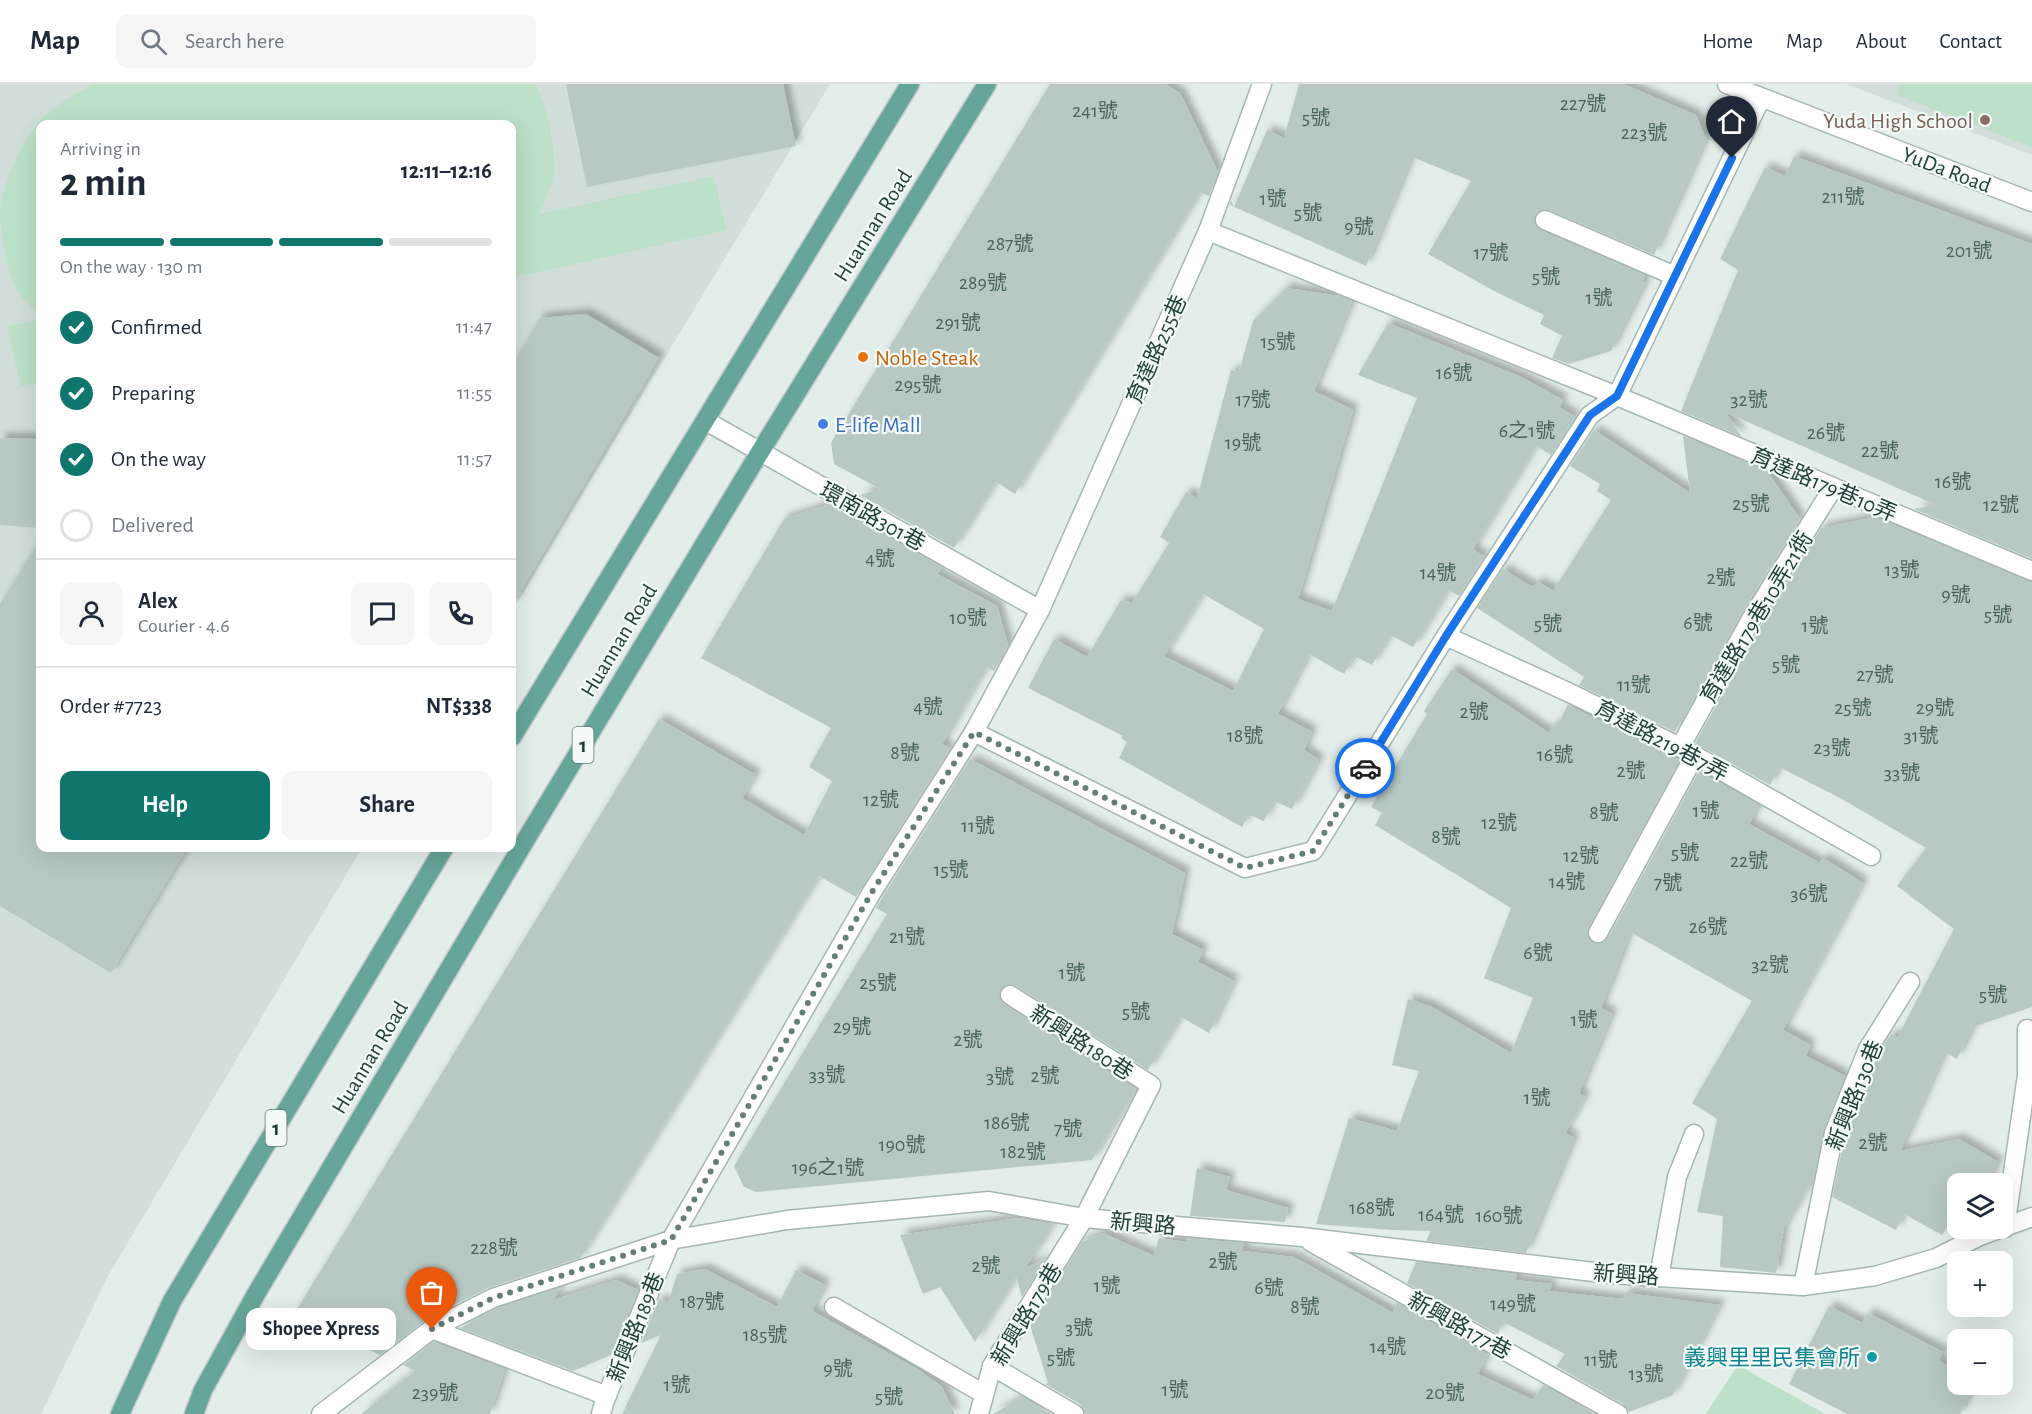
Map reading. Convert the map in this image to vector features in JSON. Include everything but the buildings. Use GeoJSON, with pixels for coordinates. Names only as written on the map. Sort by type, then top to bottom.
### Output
{"type":"FeatureCollection","features":[{"type":"Feature","properties":{"kind":"main road","name":"Huannan Road"},"geometry":{"type":"LineString","coordinates":[[516,730],[910,84]]}},
{"type":"Feature","properties":{"kind":"main road","name":"Huannan Road"},"geometry":{"type":"LineString","coordinates":[[520,832],[760,452],[987,84]]}},
{"type":"Feature","properties":{"kind":"main road","name":"Huannan Road"},"geometry":{"type":"LineString","coordinates":[[120,1414],[172,1301],[442,852]]}},
{"type":"Feature","properties":{"kind":"main road","name":"Huannan Road"},"geometry":{"type":"LineString","coordinates":[[194,1414],[203,1390],[256,1294],[509,852]]}},
{"type":"Feature","properties":{"kind":"street","name":"育達路255巷"},"geometry":{"type":"LineString","coordinates":[[974,732],[1040,610],[1208,231],[1262,84]]}},
{"type":"Feature","properties":{"kind":"street","name":"YuDa Road"},"geometry":{"type":"LineString","coordinates":[[1727,84],[2032,202]]}},
{"type":"Feature","properties":{"kind":"street"},"geometry":{"type":"LineString","coordinates":[[974,732],[1245,868],[1313,851],[1446,636],[1590,415],[1617,396],[1761,98]]}},
{"type":"Feature","properties":{"kind":"street"},"geometry":{"type":"LineString","coordinates":[[1545,220],[1675,276]]}},
{"type":"Feature","properties":{"kind":"street","name":"育達路179巷10弄"},"geometry":{"type":"LineString","coordinates":[[1208,231],[1617,396],[2032,571]]}},
{"type":"Feature","properties":{"kind":"street","name":"環南路301巷"},"geometry":{"type":"LineString","coordinates":[[706,421],[1040,610]]}},
{"type":"Feature","properties":{"kind":"street","name":"育達路179巷10弄21衖"},"geometry":{"type":"LineString","coordinates":[[1598,933],[1753,616],[1833,488]]}},
{"type":"Feature","properties":{"kind":"street","name":"育達路219巷7弄"},"geometry":{"type":"LineString","coordinates":[[1446,636],[1688,751],[1871,856]]}},
{"type":"Feature","properties":{"kind":"street","name":"新興路189巷"},"geometry":{"type":"LineString","coordinates":[[601,1414],[671,1240],[872,892],[974,732]]}},
{"type":"Feature","properties":{"kind":"street","name":"新興路130巷"},"geometry":{"type":"LineString","coordinates":[[1803,1286],[1834,1133],[1868,1049],[1910,982]]}},
{"type":"Feature","properties":{"kind":"street","name":"新興路180巷"},"geometry":{"type":"LineString","coordinates":[[1010,995],[1151,1085],[1084,1218]]}},
{"type":"Feature","properties":{"kind":"street"},"geometry":{"type":"LineString","coordinates":[[2013,1173],[2027,1075],[2027,1029]]}},
{"type":"Feature","properties":{"kind":"street"},"geometry":{"type":"LineString","coordinates":[[1659,1277],[1677,1177],[1694,1134]]}},
{"type":"Feature","properties":{"kind":"street","name":"新興路"},"geometry":{"type":"LineString","coordinates":[[321,1414],[432,1329],[493,1298],[671,1240],[787,1220],[988,1201],[1084,1218],[1302,1237],[1610,1274],[1803,1286],[1875,1276],[1936,1258],[1974,1239]]}},
{"type":"Feature","properties":{"kind":"street","name":"新興路"},"geometry":{"type":"LineString","coordinates":[[2013,1225],[2032,1217]]}},
{"type":"Feature","properties":{"kind":"street","name":"新興路179巷"},"geometry":{"type":"LineString","coordinates":[[979,1414],[992,1366],[1084,1218]]}},
{"type":"Feature","properties":{"kind":"street","name":"新興路177巷"},"geometry":{"type":"LineString","coordinates":[[1302,1237],[1618,1414]]}},
{"type":"Feature","properties":{"kind":"street"},"geometry":{"type":"LineString","coordinates":[[834,1307],[984,1394]]}},
{"type":"Feature","properties":{"kind":"street"},"geometry":{"type":"LineString","coordinates":[[432,1329],[607,1396]]}},
{"type":"Feature","properties":{"kind":"street"},"geometry":{"type":"LineString","coordinates":[[992,1366],[1074,1414]]}},
{"type":"Feature","properties":{"kind":"shaded area"},"geometry":{"type":"Polygon","coordinates":[[[0,84],[830,84],[516,604],[516,120],[36,120],[36,852],[360,852],[108,1276],[41,1414],[0,1414],[0,84]]]}},
{"type":"Feature","properties":{"kind":"shaded area","name":"Yuda High School"},"geometry":{"type":"Polygon","coordinates":[[[1846,84],[2032,84],[2032,155],[1846,84]]]}},
{"type":"Feature","properties":{"kind":"green space"},"geometry":{"type":"Polygon","coordinates":[[[94,84],[535,84],[544,104],[554,157],[553,179],[540,214],[714,176],[726,230],[516,277],[516,120],[41,120],[57,105],[94,84]]]}},
{"type":"Feature","properties":{"kind":"green space","name":"Yuda High School"},"geometry":{"type":"Polygon","coordinates":[[[1901,84],[2032,84],[2032,147],[1897,95],[1901,84]]]}},
{"type":"Feature","properties":{"kind":"green space"},"geometry":{"type":"Polygon","coordinates":[[[36,126],[36,314],[23,299],[12,279],[4,249],[0,210],[9,176],[19,152],[36,126]]]}},
{"type":"Feature","properties":{"kind":"green space"},"geometry":{"type":"Polygon","coordinates":[[[36,321],[36,383],[21,386],[7,326],[36,321]]]}},
{"type":"Feature","properties":{"kind":"green space"},"geometry":{"type":"Polygon","coordinates":[[[1738,1365],[1825,1414],[1706,1414],[1738,1365]]]}},
{"type":"Feature","properties":{"kind":"way so far"},"geometry":{"type":"LineString","coordinates":[[432,1329],[493,1298],[671,1240],[872,892],[974,732],[1245,868],[1313,851],[1365,768]]}},
{"type":"Feature","properties":{"kind":"place","name":"Yuda High School"},"geometry":{"type":"Point","coordinates":[1985,120]}},
{"type":"Feature","properties":{"kind":"place","name":"Noble Steak"},"geometry":{"type":"Point","coordinates":[863,357]}},
{"type":"Feature","properties":{"kind":"place","name":"E-life Mall"},"geometry":{"type":"Point","coordinates":[823,424]}},
{"type":"Feature","properties":{"kind":"place","name":"Shopee Xpress"},"geometry":{"type":"Point","coordinates":[432,1329]}},
{"type":"Feature","properties":{"kind":"place","name":"義興里里民集會所"},"geometry":{"type":"Point","coordinates":[1872,1357]}},
{"type":"Feature","properties":{"kind":"route"},"geometry":{"type":"LineString","coordinates":[[1365,768],[1446,636],[1590,415],[1617,396],[1732,158]]}}]}
